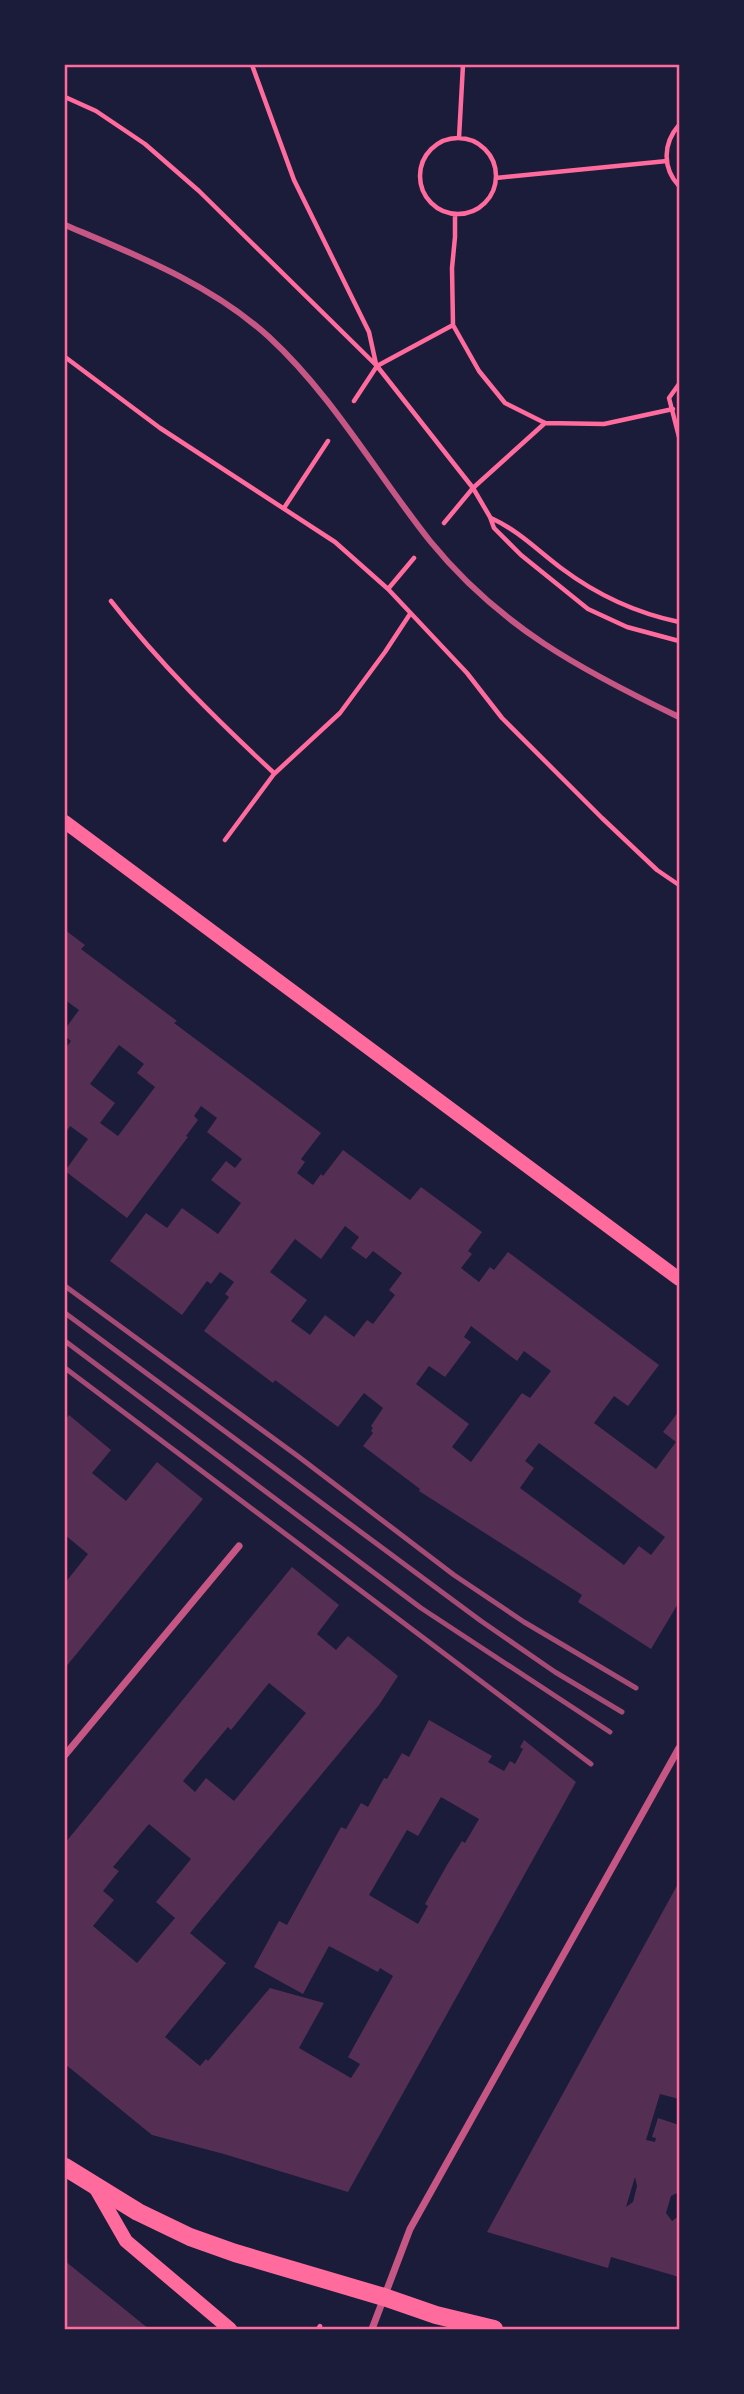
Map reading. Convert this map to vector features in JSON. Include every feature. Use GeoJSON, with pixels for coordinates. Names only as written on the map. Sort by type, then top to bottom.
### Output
{"type":"FeatureCollection","features":[{"type":"Feature","properties":{"kind":"main road"},"geometry":{"type":"LineString","coordinates":[[65,822],[679,1279]]}},
{"type":"Feature","properties":{"kind":"main road"},"geometry":{"type":"LineString","coordinates":[[65,2167],[138,2212],[201,2241],[436,2315],[494,2329]]}},
{"type":"Feature","properties":{"kind":"main road"},"geometry":{"type":"LineString","coordinates":[[95,2187],[126,2241],[230,2329]]}},
{"type":"Feature","properties":{"kind":"street"},"geometry":{"type":"LineString","coordinates":[[65,225],[183,278],[238,312],[268,336],[301,369],[430,540],[464,578],[502,614],[556,652],[601,679],[679,717]]}},
{"type":"Feature","properties":{"kind":"street"},"geometry":{"type":"LineString","coordinates":[[65,1755],[239,1546]]}},
{"type":"Feature","properties":{"kind":"street"},"geometry":{"type":"LineString","coordinates":[[372,2329],[410,2228],[679,1748]]}},
{"type":"Feature","properties":{"kind":"path"},"geometry":{"type":"LineString","coordinates":[[252,65],[294,180],[369,332],[377,366]]}},
{"type":"Feature","properties":{"kind":"path"},"geometry":{"type":"LineString","coordinates":[[459,138],[463,65]]}},
{"type":"Feature","properties":{"kind":"path"},"geometry":{"type":"LineString","coordinates":[[65,97],[96,111],[145,144],[199,191],[377,366],[473,488],[494,528],[521,555],[589,610],[627,627],[679,641]]}},
{"type":"Feature","properties":{"kind":"path"},"geometry":{"type":"LineString","coordinates":[[679,125],[667,145],[670,173],[679,186]]}},
{"type":"Feature","properties":{"kind":"path"},"geometry":{"type":"LineString","coordinates":[[459,138],[482,146],[489,155],[496,178],[493,191],[486,201],[465,214],[440,210],[430,203],[419,179],[426,155],[435,145],[459,138]]}},
{"type":"Feature","properties":{"kind":"path"},"geometry":{"type":"LineString","coordinates":[[496,178],[667,161]]}},
{"type":"Feature","properties":{"kind":"path"},"geometry":{"type":"LineString","coordinates":[[455,214],[453,325],[479,371],[505,403],[545,423],[604,424],[673,409]]}},
{"type":"Feature","properties":{"kind":"path"},"geometry":{"type":"LineString","coordinates":[[352,404],[377,366],[453,325]]}},
{"type":"Feature","properties":{"kind":"path"},"geometry":{"type":"LineString","coordinates":[[65,357],[159,428],[335,542],[388,589],[467,673],[502,718],[602,818],[657,870],[679,885]]}},
{"type":"Feature","properties":{"kind":"path"},"geometry":{"type":"LineString","coordinates":[[679,384],[669,398],[679,437]]}},
{"type":"Feature","properties":{"kind":"path"},"geometry":{"type":"LineString","coordinates":[[440,527],[473,488],[545,423]]}},
{"type":"Feature","properties":{"kind":"path"},"geometry":{"type":"LineString","coordinates":[[284,508],[332,434]]}},
{"type":"Feature","properties":{"kind":"path"},"geometry":{"type":"LineString","coordinates":[[490,517],[513,528],[562,569],[624,606],[679,622]]}},
{"type":"Feature","properties":{"kind":"path"},"geometry":{"type":"LineString","coordinates":[[388,589],[418,553]]}},
{"type":"Feature","properties":{"kind":"path"},"geometry":{"type":"LineString","coordinates":[[111,601],[140,638],[198,701],[274,774]]}},
{"type":"Feature","properties":{"kind":"path"},"geometry":{"type":"LineString","coordinates":[[225,840],[274,774],[340,713],[410,614]]}},
{"type":"Feature","properties":{"kind":"building"},"geometry":{"type":"Polygon","coordinates":[[[65,930],[85,945],[81,949],[177,1021],[174,1023],[321,1133],[301,1159],[305,1162],[297,1173],[313,1185],[343,1150],[410,1200],[421,1187],[482,1232],[468,1251],[472,1254],[461,1268],[479,1282],[490,1267],[494,1270],[508,1252],[659,1365],[628,1406],[614,1396],[594,1423],[656,1469],[676,1442],[663,1432],[679,1411],[679,1602],[651,1649],[578,1602],[582,1595],[419,1491],[420,1489],[363,1446],[373,1433],[371,1426],[383,1408],[364,1393],[338,1427],[204,1331],[229,1297],[225,1294],[234,1282],[220,1272],[211,1284],[207,1281],[182,1315],[110,1261],[146,1213],[167,1228],[182,1208],[218,1234],[241,1203],[211,1180],[226,1161],[235,1168],[242,1159],[207,1132],[217,1118],[201,1106],[194,1116],[198,1120],[186,1136],[188,1137],[127,1218],[65,1171],[88,1139],[70,1126],[65,1134],[65,1049],[71,1041],[65,1036],[65,1029],[79,1010],[65,1000],[65,930]],[[119,1045],[90,1084],[115,1103],[100,1123],[118,1136],[155,1087],[137,1073],[144,1064],[119,1045]],[[345,1226],[321,1259],[295,1239],[270,1272],[307,1300],[291,1321],[310,1335],[325,1315],[354,1337],[367,1320],[373,1324],[395,1295],[389,1290],[402,1273],[373,1251],[366,1259],[351,1248],[359,1237],[345,1226]],[[471,1326],[464,1337],[471,1342],[445,1377],[429,1366],[416,1384],[469,1424],[452,1447],[471,1462],[522,1393],[530,1398],[551,1371],[524,1351],[517,1361],[471,1326]],[[539,1443],[525,1461],[534,1468],[520,1488],[624,1565],[639,1546],[651,1555],[665,1537],[539,1443]]]}},
{"type":"Feature","properties":{"kind":"building"},"geometry":{"type":"Polygon","coordinates":[[[69,1415],[111,1450],[92,1473],[126,1501],[157,1462],[203,1499],[65,1668],[65,1583],[88,1554],[65,1535],[65,1420],[69,1415]]]}},
{"type":"Feature","properties":{"kind":"building"},"geometry":{"type":"Polygon","coordinates":[[[292,1567],[339,1605],[317,1634],[336,1650],[348,1636],[398,1676],[379,1705],[190,1933],[226,1963],[165,2037],[200,2066],[206,2059],[208,2061],[270,1988],[324,2003],[299,2048],[351,2078],[360,2064],[348,2057],[393,1976],[380,1968],[378,1972],[329,1946],[303,1994],[254,1967],[279,1921],[287,1925],[341,1827],[346,1829],[361,1803],[368,1807],[402,1753],[409,1757],[429,1720],[492,1756],[488,1762],[504,1771],[510,1761],[515,1764],[523,1749],[520,1747],[524,1740],[576,1782],[348,2192],[152,2135],[65,2064],[65,1843],[292,1567]],[[269,1683],[231,1730],[228,1727],[183,1781],[195,1792],[206,1778],[234,1801],[306,1713],[269,1683]],[[441,1797],[418,1836],[407,1830],[369,1895],[418,1924],[428,1906],[425,1904],[447,1865],[462,1841],[465,1843],[479,1819],[441,1797]],[[149,1824],[113,1867],[119,1871],[103,1891],[114,1900],[93,1926],[137,1963],[175,1918],[156,1902],[191,1859],[149,1824]]]}},
{"type":"Feature","properties":{"kind":"building"},"geometry":{"type":"Polygon","coordinates":[[[679,1882],[679,2099],[660,2094],[646,2140],[655,2142],[656,2138],[652,2137],[658,2118],[679,2125],[679,2192],[671,2196],[666,2213],[672,2221],[679,2216],[679,2277],[611,2257],[608,2268],[487,2232],[679,1882]],[[635,2177],[626,2207],[633,2202],[637,2186],[635,2177]]]}},
{"type":"Feature","properties":{"kind":"building"},"geometry":{"type":"Polygon","coordinates":[[[65,2261],[149,2329],[65,2329],[65,2261]]]}},
{"type":"Feature","properties":{"kind":"railway"},"geometry":{"type":"LineString","coordinates":[[65,1286],[299,1457],[454,1575],[524,1622],[636,1688]]}},
{"type":"Feature","properties":{"kind":"railway"},"geometry":{"type":"LineString","coordinates":[[65,1313],[481,1621],[555,1672],[622,1712]]}},
{"type":"Feature","properties":{"kind":"railway"},"geometry":{"type":"LineString","coordinates":[[65,1341],[421,1608],[610,1732]]}},
{"type":"Feature","properties":{"kind":"railway"},"geometry":{"type":"LineString","coordinates":[[65,1368],[591,1764]]}}]}
